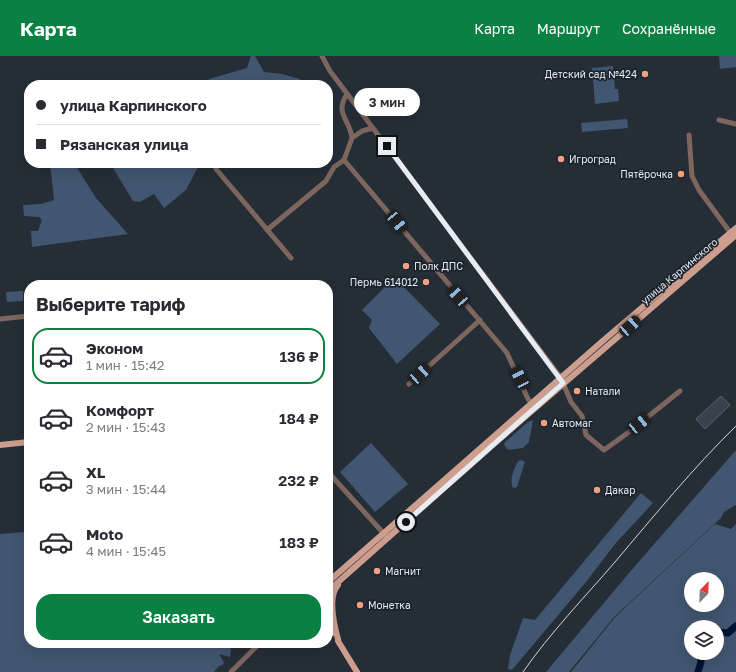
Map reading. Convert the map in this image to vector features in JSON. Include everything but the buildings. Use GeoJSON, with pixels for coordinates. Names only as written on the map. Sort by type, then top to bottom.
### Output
{"type":"FeatureCollection","features":[{"type":"Feature","properties":{"kind":"main road","name":"улица Карпинского"},"geometry":{"type":"LineString","coordinates":[[470,462],[532,404],[614,341],[733,235],[736,228]]}},
{"type":"Feature","properties":{"kind":"main road","name":"улица Карпинского"},"geometry":{"type":"LineString","coordinates":[[333,587],[386,536],[562,381],[609,336],[733,235]]}},
{"type":"Feature","properties":{"kind":"main road"},"geometry":{"type":"LineString","coordinates":[[609,336],[608,341],[614,341]]}},
{"type":"Feature","properties":{"kind":"main road"},"geometry":{"type":"LineString","coordinates":[[0,445],[24,443]]}},
{"type":"Feature","properties":{"kind":"main road","name":"улица Карпинского"},"geometry":{"type":"LineString","coordinates":[[333,578],[386,536]]}},
{"type":"Feature","properties":{"kind":"main road"},"geometry":{"type":"LineString","coordinates":[[339,643],[333,617],[334,592],[347,574]]}},
{"type":"Feature","properties":{"kind":"main road"},"geometry":{"type":"LineString","coordinates":[[333,633],[357,672]]}},
{"type":"Feature","properties":{"kind":"street"},"geometry":{"type":"LineString","coordinates":[[322,56],[330,71],[562,381],[571,402],[582,416],[586,435],[604,450],[680,391]]}},
{"type":"Feature","properties":{"kind":"street"},"geometry":{"type":"LineString","coordinates":[[347,94],[341,103],[342,111],[352,138]]}},
{"type":"Feature","properties":{"kind":"street"},"geometry":{"type":"LineString","coordinates":[[719,120],[736,124]]}},
{"type":"Feature","properties":{"kind":"street"},"geometry":{"type":"LineString","coordinates":[[267,230],[326,181],[334,167],[344,160],[352,138],[362,131],[374,128]]}},
{"type":"Feature","properties":{"kind":"street"},"geometry":{"type":"LineString","coordinates":[[689,135],[692,176],[699,190],[733,235]]}},
{"type":"Feature","properties":{"kind":"street"},"geometry":{"type":"LineString","coordinates":[[344,160],[507,353],[528,399],[532,404]]}},
{"type":"Feature","properties":{"kind":"street"},"geometry":{"type":"LineString","coordinates":[[216,169],[291,258]]}},
{"type":"Feature","properties":{"kind":"street"},"geometry":{"type":"LineString","coordinates":[[0,319],[24,317]]}},
{"type":"Feature","properties":{"kind":"street"},"geometry":{"type":"LineString","coordinates":[[409,384],[480,320]]}},
{"type":"Feature","properties":{"kind":"street"},"geometry":{"type":"LineString","coordinates":[[333,478],[386,536]]}},
{"type":"Feature","properties":{"kind":"street"},"geometry":{"type":"LineString","coordinates":[[231,672],[255,648]]}},
{"type":"Feature","properties":{"kind":"shaded area"},"geometry":{"type":"Polygon","coordinates":[[[251,56],[255,56],[264,72],[282,74],[300,80],[208,80],[247,68],[251,56]]]}},
{"type":"Feature","properties":{"kind":"shaded area"},"geometry":{"type":"Polygon","coordinates":[[[719,56],[736,56],[736,67],[720,69],[719,56]]]}},
{"type":"Feature","properties":{"kind":"shaded area"},"geometry":{"type":"Polygon","coordinates":[[[613,66],[615,89],[618,89],[619,101],[595,104],[592,68],[613,66]]]}},
{"type":"Feature","properties":{"kind":"shaded area"},"geometry":{"type":"Polygon","coordinates":[[[627,119],[628,128],[582,132],[581,123],[627,119]]]}},
{"type":"Feature","properties":{"kind":"shaded area"},"geometry":{"type":"Polygon","coordinates":[[[51,168],[77,168],[96,198],[128,234],[32,247],[31,231],[38,231],[42,220],[39,217],[24,216],[23,205],[41,204],[54,200],[51,168]]]}},
{"type":"Feature","properties":{"kind":"shaded area"},"geometry":{"type":"Polygon","coordinates":[[[113,168],[197,168],[186,190],[164,208],[154,194],[140,202],[133,201],[113,168]]]}},
{"type":"Feature","properties":{"kind":"shaded area"},"geometry":{"type":"Polygon","coordinates":[[[392,280],[399,282],[440,324],[397,364],[369,328],[372,320],[362,310],[392,280]]]}},
{"type":"Feature","properties":{"kind":"shaded area"},"geometry":{"type":"Polygon","coordinates":[[[23,291],[23,301],[7,302],[6,292],[23,291]]]}},
{"type":"Feature","properties":{"kind":"shaded area"},"geometry":{"type":"Polygon","coordinates":[[[533,420],[529,442],[523,448],[508,450],[504,445],[505,442],[528,422],[533,420]]]}},
{"type":"Feature","properties":{"kind":"shaded area"},"geometry":{"type":"Polygon","coordinates":[[[371,443],[408,484],[375,512],[340,472],[371,443]]]}},
{"type":"Feature","properties":{"kind":"shaded area"},"geometry":{"type":"Polygon","coordinates":[[[736,450],[736,505],[724,512],[721,518],[615,616],[569,672],[546,672],[629,573],[736,450]]]}},
{"type":"Feature","properties":{"kind":"shaded area"},"geometry":{"type":"Polygon","coordinates":[[[521,460],[525,462],[517,487],[513,488],[512,474],[518,461],[521,460]]]}},
{"type":"Feature","properties":{"kind":"shaded area"},"geometry":{"type":"Polygon","coordinates":[[[641,493],[653,503],[615,544],[586,582],[512,670],[508,669],[510,655],[523,618],[535,620],[641,493]]]}},
{"type":"Feature","properties":{"kind":"shaded area"},"geometry":{"type":"Polygon","coordinates":[[[715,524],[731,529],[736,524],[736,672],[571,672],[616,616],[715,524]]]}},
{"type":"Feature","properties":{"kind":"shaded area"},"geometry":{"type":"Polygon","coordinates":[[[24,532],[24,648],[230,648],[230,657],[219,654],[224,662],[223,665],[219,666],[214,672],[0,672],[0,534],[24,532]]]}},
{"type":"Feature","properties":{"kind":"waterway"},"geometry":{"type":"LineString","coordinates":[[724,633],[728,633],[736,626]]}},
{"type":"Feature","properties":{"kind":"waterway"},"geometry":{"type":"LineString","coordinates":[[698,672],[701,660]]}},
{"type":"Feature","properties":{"kind":"railway"},"geometry":{"type":"LineString","coordinates":[[523,672],[556,630],[674,492],[704,458],[736,426]]}},
{"type":"Feature","properties":{"kind":"place","name":"Детский сад №424"},"geometry":{"type":"Point","coordinates":[645,74]}},
{"type":"Feature","properties":{"kind":"place","name":"Игроград"},"geometry":{"type":"Point","coordinates":[561,159]}},
{"type":"Feature","properties":{"kind":"place","name":"Пятёрочка"},"geometry":{"type":"Point","coordinates":[681,174]}},
{"type":"Feature","properties":{"kind":"place","name":"Полк ДПС"},"geometry":{"type":"Point","coordinates":[406,266]}},
{"type":"Feature","properties":{"kind":"place","name":"Пермь 614012"},"geometry":{"type":"Point","coordinates":[426,282]}},
{"type":"Feature","properties":{"kind":"place","name":"Натали"},"geometry":{"type":"Point","coordinates":[577,391]}},
{"type":"Feature","properties":{"kind":"place","name":"Автомаг"},"geometry":{"type":"Point","coordinates":[544,423]}},
{"type":"Feature","properties":{"kind":"place","name":"Дакар"},"geometry":{"type":"Point","coordinates":[597,490]}},
{"type":"Feature","properties":{"kind":"place","name":"Магнит"},"geometry":{"type":"Point","coordinates":[377,571]}},
{"type":"Feature","properties":{"kind":"place","name":"Монетка"},"geometry":{"type":"Point","coordinates":[360,605]}},
{"type":"Feature","properties":{"kind":"route"},"geometry":{"type":"LineString","coordinates":[[387,146],[563,383],[531,413],[406,522]]}}]}
